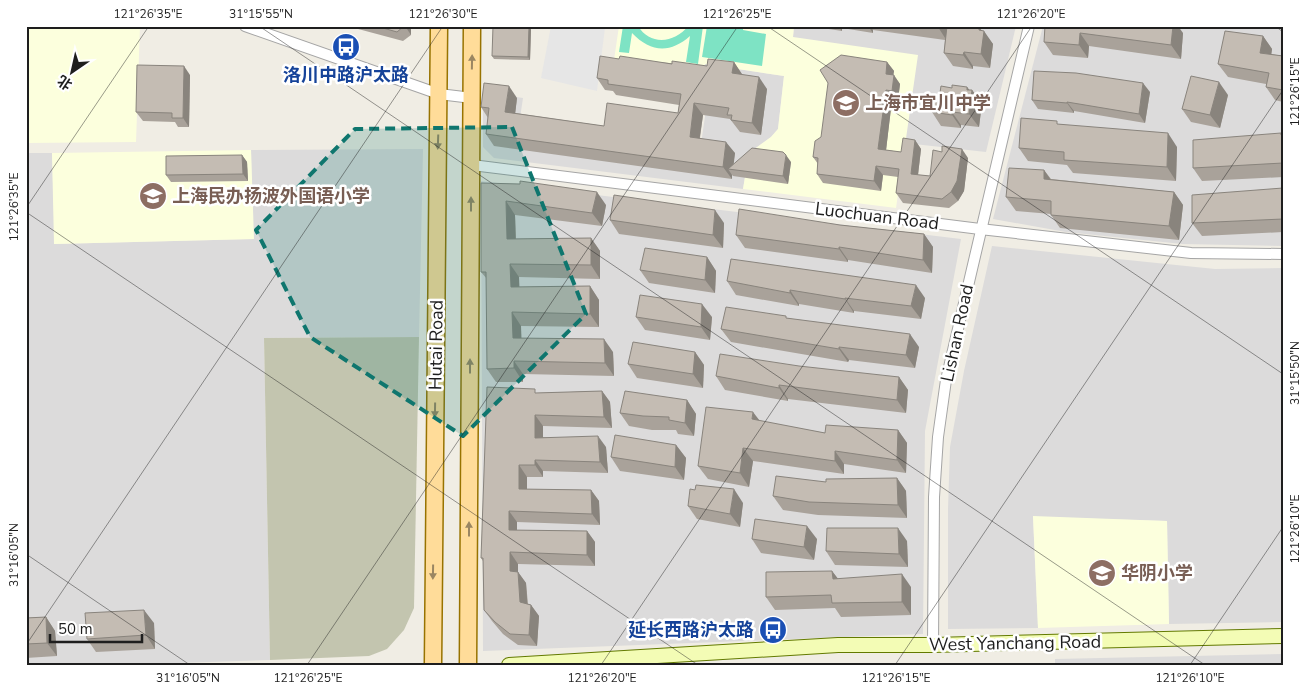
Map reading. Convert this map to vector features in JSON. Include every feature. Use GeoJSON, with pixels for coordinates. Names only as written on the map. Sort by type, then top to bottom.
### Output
{"type":"FeatureCollection","features":[{"type":"Feature","properties":{"kind":"main road","name":"Hutai Road"},"geometry":{"type":"LineString","coordinates":[[433,665],[439,26]]}},
{"type":"Feature","properties":{"kind":"main road","name":"Hutai Road"},"geometry":{"type":"LineString","coordinates":[[468,665],[472,26]]}},
{"type":"Feature","properties":{"kind":"street"},"geometry":{"type":"LineString","coordinates":[[245,26],[439,94],[472,98]]}},
{"type":"Feature","properties":{"kind":"street","name":"Lishan Road"},"geometry":{"type":"LineString","coordinates":[[933,645],[934,497],[938,437],[946,380],[1029,26]]}},
{"type":"Feature","properties":{"kind":"street","name":"Luochuan Road"},"geometry":{"type":"LineString","coordinates":[[472,165],[980,229],[1191,253],[1283,254]]}},
{"type":"Feature","properties":{"kind":"street","name":"West Yanchang Road"},"geometry":{"type":"LineString","coordinates":[[509,665],[838,645],[933,645],[1283,636]]}},
{"type":"Feature","properties":{"kind":"highlighted area"},"geometry":{"type":"Polygon","coordinates":[[[512,127],[586,314],[463,436],[310,337],[256,230],[355,129],[512,127]]]}},
{"type":"Feature","properties":{"kind":"shaded area"},"geometry":{"type":"Polygon","coordinates":[[[26,26],[140,26],[136,142],[26,143],[26,26]]]}},
{"type":"Feature","properties":{"kind":"shaded area"},"geometry":{"type":"Polygon","coordinates":[[[551,26],[605,28],[597,91],[541,78],[551,26]]]}},
{"type":"Feature","properties":{"kind":"shaded area","name":"上海市宜川中学"},"geometry":{"type":"Polygon","coordinates":[[[619,26],[794,26],[793,37],[918,55],[896,208],[743,189],[749,153],[771,137],[778,129],[784,76],[705,64],[703,74],[614,60],[619,26]]]}},
{"type":"Feature","properties":{"kind":"shaded area"},"geometry":{"type":"Polygon","coordinates":[[[794,26],[1016,26],[986,152],[905,143],[793,37],[794,26]]]}},
{"type":"Feature","properties":{"kind":"shaded area"},"geometry":{"type":"Polygon","coordinates":[[[1043,26],[1283,26],[1283,246],[1182,244],[1066,232],[993,219],[1043,26]]]}},
{"type":"Feature","properties":{"kind":"shaded area"},"geometry":{"type":"Polygon","coordinates":[[[705,64],[784,76],[778,129],[771,137],[749,153],[743,189],[494,158],[483,147],[483,92],[523,98],[520,118],[701,144],[711,75],[703,74],[705,64]]]}},
{"type":"Feature","properties":{"kind":"shaded area"},"geometry":{"type":"Polygon","coordinates":[[[423,149],[419,337],[264,338],[270,660],[117,665],[26,665],[26,153],[52,153],[55,244],[253,239],[251,150],[423,149]]]}},
{"type":"Feature","properties":{"kind":"shaded area","name":"上海民办扬波外国语小学"},"geometry":{"type":"Polygon","coordinates":[[[251,150],[254,239],[54,244],[52,153],[251,150]]]}},
{"type":"Feature","properties":{"kind":"shaded area"},"geometry":{"type":"Polygon","coordinates":[[[481,181],[961,239],[925,431],[923,634],[483,651],[481,181]]]}},
{"type":"Feature","properties":{"kind":"shaded area"},"geometry":{"type":"Polygon","coordinates":[[[992,246],[1215,269],[1283,268],[1283,622],[1169,624],[1167,521],[1033,517],[1038,628],[948,629],[950,447],[964,371],[992,246]]]}},
{"type":"Feature","properties":{"kind":"shaded area"},"geometry":{"type":"Polygon","coordinates":[[[419,337],[414,608],[404,630],[387,649],[369,656],[270,660],[264,338],[419,337]]]}},
{"type":"Feature","properties":{"kind":"shaded area","name":"华阴小学"},"geometry":{"type":"Polygon","coordinates":[[[1033,516],[1167,521],[1169,624],[1038,628],[1033,516]]]}},
{"type":"Feature","properties":{"kind":"shaded area"},"geometry":{"type":"Polygon","coordinates":[[[1283,654],[1283,665],[1055,665],[1055,659],[1283,654]]]}},
{"type":"Feature","properties":{"kind":"green space"},"geometry":{"type":"Polygon","coordinates":[[[623,26],[638,26],[649,37],[663,40],[676,36],[688,26],[703,26],[698,64],[686,62],[690,36],[675,46],[660,48],[646,44],[632,33],[629,53],[619,52],[623,26]]]}},
{"type":"Feature","properties":{"kind":"green space"},"geometry":{"type":"Polygon","coordinates":[[[707,26],[743,26],[743,30],[766,34],[762,66],[702,57],[707,26]]]}},
{"type":"Feature","properties":{"kind":"building"},"geometry":{"type":"Polygon","coordinates":[[[376,26],[404,26],[397,32],[376,26]]]}},
{"type":"Feature","properties":{"kind":"building"},"geometry":{"type":"Polygon","coordinates":[[[493,26],[529,26],[528,57],[492,56],[493,26]]]}},
{"type":"Feature","properties":{"kind":"building"},"geometry":{"type":"Polygon","coordinates":[[[947,26],[979,27],[979,30],[984,31],[981,54],[964,52],[963,55],[944,53],[947,26]]]}},
{"type":"Feature","properties":{"kind":"building"},"geometry":{"type":"Polygon","coordinates":[[[1045,26],[1173,26],[1171,45],[1080,33],[1079,45],[1044,42],[1045,26]]]}},
{"type":"Feature","properties":{"kind":"building"},"geometry":{"type":"Polygon","coordinates":[[[1225,31],[1263,36],[1260,53],[1283,56],[1283,90],[1266,87],[1269,73],[1218,64],[1225,31]]]}},
{"type":"Feature","properties":{"kind":"building"},"geometry":{"type":"Polygon","coordinates":[[[841,55],[887,62],[886,74],[894,75],[892,91],[886,90],[878,149],[901,152],[903,138],[915,140],[911,174],[930,176],[933,150],[942,152],[942,146],[962,149],[957,181],[951,192],[942,199],[896,193],[899,169],[876,166],[874,181],[817,174],[818,158],[813,157],[815,141],[821,137],[828,83],[820,70],[841,55]]]}},
{"type":"Feature","properties":{"kind":"building"},"geometry":{"type":"Polygon","coordinates":[[[600,56],[619,59],[620,56],[672,64],[672,61],[707,66],[708,59],[734,62],[732,73],[759,77],[752,123],[731,120],[732,115],[727,115],[729,108],[694,103],[690,137],[726,142],[723,167],[486,134],[489,108],[481,107],[484,83],[509,86],[505,112],[604,126],[607,103],[678,113],[681,94],[608,84],[608,80],[597,78],[600,56]]]}},
{"type":"Feature","properties":{"kind":"building"},"geometry":{"type":"Polygon","coordinates":[[[137,65],[184,66],[183,118],[172,118],[172,113],[136,112],[137,65]]]}},
{"type":"Feature","properties":{"kind":"building"},"geometry":{"type":"Polygon","coordinates":[[[1034,71],[1076,73],[1143,83],[1139,114],[1067,102],[1032,100],[1034,71]]]}},
{"type":"Feature","properties":{"kind":"building"},"geometry":{"type":"Polygon","coordinates":[[[1191,76],[1219,82],[1210,115],[1182,109],[1191,76]]]}},
{"type":"Feature","properties":{"kind":"building"},"geometry":{"type":"Polygon","coordinates":[[[952,85],[967,87],[967,90],[972,90],[969,114],[952,112],[952,115],[932,112],[933,99],[939,99],[941,86],[952,88],[952,85]]]}},
{"type":"Feature","properties":{"kind":"building"},"geometry":{"type":"Polygon","coordinates":[[[1021,118],[1057,121],[1057,124],[1168,133],[1167,167],[1064,160],[1064,152],[1019,148],[1021,118]]]}},
{"type":"Feature","properties":{"kind":"building"},"geometry":{"type":"Polygon","coordinates":[[[1281,133],[1283,135],[1283,163],[1193,168],[1193,140],[1281,133]]]}},
{"type":"Feature","properties":{"kind":"building"},"geometry":{"type":"Polygon","coordinates":[[[752,148],[783,152],[786,155],[783,176],[728,169],[752,148]]]}},
{"type":"Feature","properties":{"kind":"building"},"geometry":{"type":"Polygon","coordinates":[[[242,155],[243,174],[166,175],[166,156],[242,155]]]}},
{"type":"Feature","properties":{"kind":"building"},"geometry":{"type":"Polygon","coordinates":[[[1009,168],[1044,170],[1044,179],[1174,192],[1169,226],[1051,215],[1051,201],[1006,197],[1009,168]]]}},
{"type":"Feature","properties":{"kind":"building"},"geometry":{"type":"Polygon","coordinates":[[[520,181],[597,192],[592,213],[506,201],[507,239],[591,238],[591,265],[510,264],[511,287],[590,286],[590,314],[512,312],[513,338],[604,339],[605,363],[514,361],[514,368],[487,369],[486,272],[481,272],[481,183],[520,184],[520,181]]]}},
{"type":"Feature","properties":{"kind":"building"},"geometry":{"type":"Polygon","coordinates":[[[1283,188],[1283,219],[1192,223],[1192,195],[1283,188]]]}},
{"type":"Feature","properties":{"kind":"building"},"geometry":{"type":"Polygon","coordinates":[[[614,195],[715,210],[713,235],[610,220],[614,195]]]}},
{"type":"Feature","properties":{"kind":"building"},"geometry":{"type":"Polygon","coordinates":[[[739,209],[840,225],[924,234],[923,260],[839,247],[839,249],[736,235],[739,209]]]}},
{"type":"Feature","properties":{"kind":"building"},"geometry":{"type":"Polygon","coordinates":[[[645,248],[707,257],[705,280],[640,270],[645,248]]]}},
{"type":"Feature","properties":{"kind":"building"},"geometry":{"type":"Polygon","coordinates":[[[731,259],[916,285],[911,306],[845,299],[790,290],[790,293],[727,281],[731,259]]]}},
{"type":"Feature","properties":{"kind":"building"},"geometry":{"type":"Polygon","coordinates":[[[640,295],[702,304],[701,327],[636,317],[640,295]]]}},
{"type":"Feature","properties":{"kind":"building"},"geometry":{"type":"Polygon","coordinates":[[[726,307],[786,316],[786,318],[910,334],[906,355],[839,347],[839,349],[721,329],[726,307]]]}},
{"type":"Feature","properties":{"kind":"building"},"geometry":{"type":"Polygon","coordinates":[[[633,342],[695,352],[693,374],[628,364],[633,342]]]}},
{"type":"Feature","properties":{"kind":"building"},"geometry":{"type":"Polygon","coordinates":[[[720,354],[799,366],[899,377],[897,400],[779,385],[779,388],[716,376],[720,354]]]}},
{"type":"Feature","properties":{"kind":"building"},"geometry":{"type":"Polygon","coordinates":[[[487,387],[535,389],[535,393],[602,391],[604,417],[535,415],[535,438],[598,436],[600,462],[535,460],[535,465],[519,465],[519,489],[591,490],[592,514],[509,511],[509,530],[587,531],[587,555],[510,552],[510,571],[518,572],[520,602],[531,605],[529,635],[510,634],[484,610],[483,558],[481,558],[487,387]]]}},
{"type":"Feature","properties":{"kind":"building"},"geometry":{"type":"Polygon","coordinates":[[[625,391],[687,400],[685,423],[669,420],[669,417],[620,413],[625,391]]]}},
{"type":"Feature","properties":{"kind":"building"},"geometry":{"type":"Polygon","coordinates":[[[706,407],[753,412],[752,419],[825,433],[826,425],[898,430],[897,460],[835,451],[835,461],[743,448],[740,473],[698,466],[706,407]]]}},
{"type":"Feature","properties":{"kind":"building"},"geometry":{"type":"Polygon","coordinates":[[[615,435],[676,445],[675,467],[611,457],[615,435]]]}},
{"type":"Feature","properties":{"kind":"building"},"geometry":{"type":"Polygon","coordinates":[[[776,476],[826,482],[826,479],[897,478],[898,505],[809,502],[773,496],[776,476]]]}},
{"type":"Feature","properties":{"kind":"building"},"geometry":{"type":"Polygon","coordinates":[[[696,485],[734,489],[730,514],[688,506],[690,489],[695,490],[696,485]]]}},
{"type":"Feature","properties":{"kind":"building"},"geometry":{"type":"Polygon","coordinates":[[[755,519],[807,526],[804,547],[752,539],[755,519]]]}},
{"type":"Feature","properties":{"kind":"building"},"geometry":{"type":"Polygon","coordinates":[[[827,528],[898,528],[899,554],[826,551],[827,528]]]}},
{"type":"Feature","properties":{"kind":"building"},"geometry":{"type":"Polygon","coordinates":[[[832,571],[833,579],[902,574],[902,602],[832,603],[831,595],[766,597],[766,572],[832,571]]]}},
{"type":"Feature","properties":{"kind":"building"},"geometry":{"type":"Polygon","coordinates":[[[144,610],[146,635],[87,639],[85,613],[144,610]]]}},
{"type":"Feature","properties":{"kind":"building"},"geometry":{"type":"Polygon","coordinates":[[[46,617],[47,643],[26,644],[26,618],[46,617]]]}},
{"type":"Feature","properties":{"kind":"place","name":"洛川中路沪太路"},"geometry":{"type":"Point","coordinates":[346,47]}},
{"type":"Feature","properties":{"kind":"place","name":"上海市宜川中学"},"geometry":{"type":"Point","coordinates":[846,103]}},
{"type":"Feature","properties":{"kind":"place","name":"上海民办扬波外国语小学"},"geometry":{"type":"Point","coordinates":[153,196]}},
{"type":"Feature","properties":{"kind":"place","name":"华阴小学"},"geometry":{"type":"Point","coordinates":[1102,573]}},
{"type":"Feature","properties":{"kind":"place","name":"延长西路沪太路"},"geometry":{"type":"Point","coordinates":[773,630]}}]}
